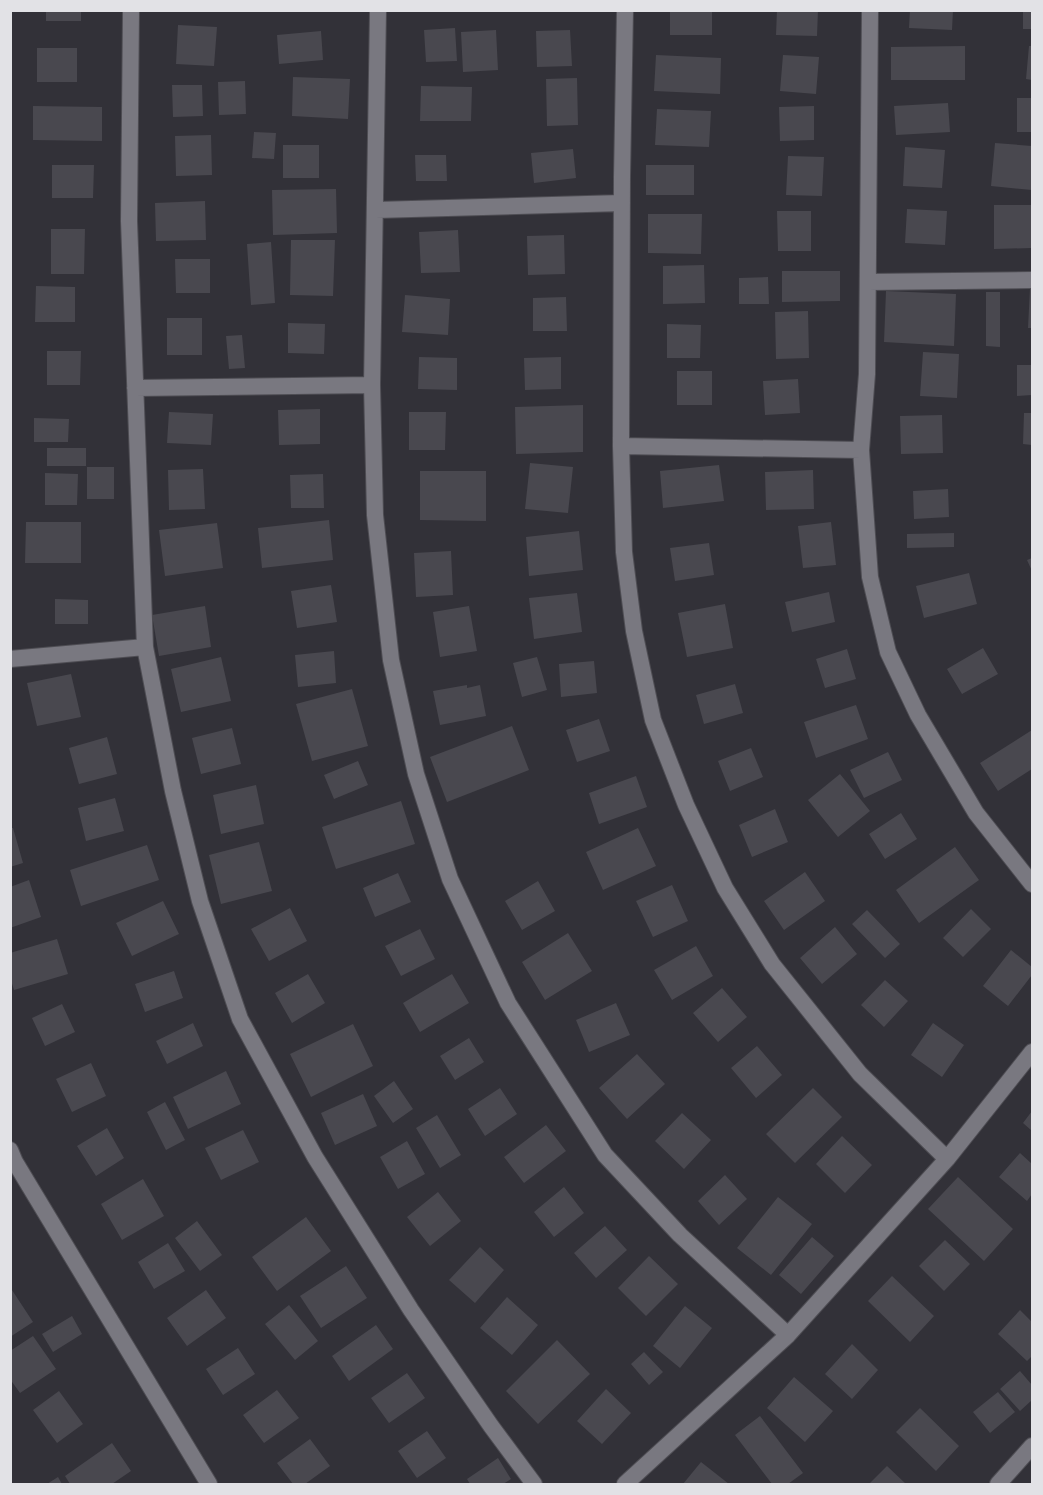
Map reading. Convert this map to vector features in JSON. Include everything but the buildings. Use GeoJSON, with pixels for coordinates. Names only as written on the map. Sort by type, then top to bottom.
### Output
{"type":"FeatureCollection","features":[{"type":"Feature","properties":{"kind":"street"},"geometry":{"type":"LineString","coordinates":[[131,10],[129,221],[145,647],[173,791],[200,901],[240,1019],[315,1157],[424,1330],[534,1485]]}},
{"type":"Feature","properties":{"kind":"street"},"geometry":{"type":"LineString","coordinates":[[378,10],[372,385],[375,515],[391,660],[416,774],[450,879],[508,1003],[605,1155],[680,1235],[788,1335]]}},
{"type":"Feature","properties":{"kind":"street"},"geometry":{"type":"LineString","coordinates":[[625,10],[621,446],[624,552],[634,631],[653,720],[686,805],[725,888],[772,964],[860,1074],[947,1159]]}},
{"type":"Feature","properties":{"kind":"street"},"geometry":{"type":"LineString","coordinates":[[870,10],[867,374],[861,450],[870,578],[888,652],[918,714],[976,813],[1032,884]]}},
{"type":"Feature","properties":{"kind":"street"},"geometry":{"type":"LineString","coordinates":[[376,210],[622,203]]}},
{"type":"Feature","properties":{"kind":"street"},"geometry":{"type":"LineString","coordinates":[[868,282],[1032,280]]}},
{"type":"Feature","properties":{"kind":"street"},"geometry":{"type":"LineString","coordinates":[[135,388],[372,385]]}},
{"type":"Feature","properties":{"kind":"street"},"geometry":{"type":"LineString","coordinates":[[621,446],[861,450]]}},
{"type":"Feature","properties":{"kind":"street"},"geometry":{"type":"LineString","coordinates":[[10,659],[145,647]]}},
{"type":"Feature","properties":{"kind":"street"},"geometry":{"type":"LineString","coordinates":[[625,1485],[788,1335],[947,1159],[1032,1052]]}},
{"type":"Feature","properties":{"kind":"street"},"geometry":{"type":"LineString","coordinates":[[10,1149],[15,1162],[202,1482]]}},
{"type":"Feature","properties":{"kind":"street"},"geometry":{"type":"LineString","coordinates":[[998,1485],[1032,1446]]}}]}
